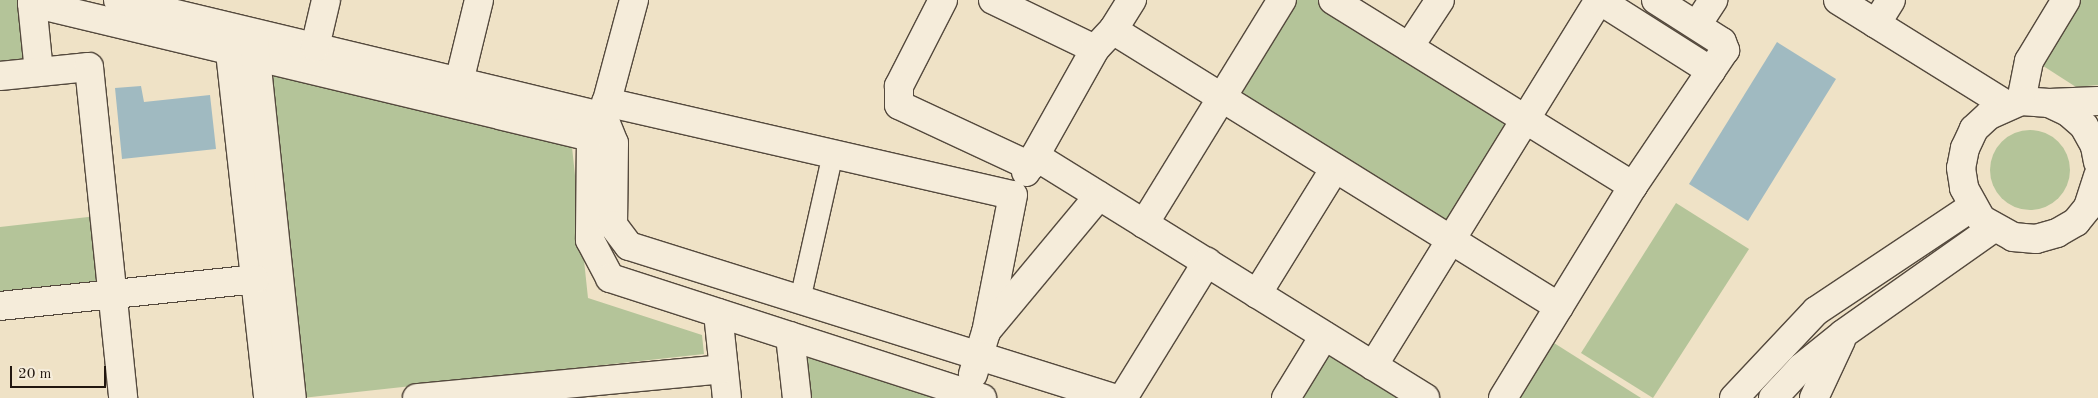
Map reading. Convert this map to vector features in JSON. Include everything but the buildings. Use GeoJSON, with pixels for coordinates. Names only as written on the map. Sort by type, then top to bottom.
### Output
{"type":"FeatureCollection","features":[{"type":"Feature","properties":{"kind":"street"},"geometry":{"type":"LineString","coordinates":[[118,0],[178,7],[242,42],[314,47],[600,118],[614,143],[613,225],[629,246],[800,300],[981,344],[1113,398]]}},
{"type":"Feature","properties":{"kind":"street"},"geometry":{"type":"LineString","coordinates":[[314,47],[326,0]]}},
{"type":"Feature","properties":{"kind":"street"},"geometry":{"type":"LineString","coordinates":[[459,82],[479,0]]}},
{"type":"Feature","properties":{"kind":"street"},"geometry":{"type":"LineString","coordinates":[[634,0],[600,118],[590,240],[610,278],[975,396],[981,344],[1013,195],[1104,40],[1132,0]]}},
{"type":"Feature","properties":{"kind":"street"},"geometry":{"type":"LineString","coordinates":[[943,0],[899,86],[899,105],[1032,161],[1099,196],[1425,398]]}},
{"type":"Feature","properties":{"kind":"street"},"geometry":{"type":"LineString","coordinates":[[993,0],[1104,40],[1222,98],[1559,307]]}},
{"type":"Feature","properties":{"kind":"street"},"geometry":{"type":"LineString","coordinates":[[1144,224],[1282,0]]}},
{"type":"Feature","properties":{"kind":"street"},"geometry":{"type":"LineString","coordinates":[[1333,0],[1633,186]]}},
{"type":"Feature","properties":{"kind":"street"},"geometry":{"type":"LineString","coordinates":[[1410,47],[1440,0]]}},
{"type":"Feature","properties":{"kind":"street"},"geometry":{"type":"LineString","coordinates":[[1373,366],[1599,0],[1711,71]]}},
{"type":"Feature","properties":{"kind":"street"},"geometry":{"type":"LineString","coordinates":[[1503,398],[1633,186],[1711,71],[1725,46],[1697,24],[1656,0]]}},
{"type":"Feature","properties":{"kind":"street"},"geometry":{"type":"LineString","coordinates":[[1697,24],[1713,0]]}},
{"type":"Feature","properties":{"kind":"street"},"geometry":{"type":"LineString","coordinates":[[1838,0],[1876,24],[2014,103]]}},
{"type":"Feature","properties":{"kind":"street"},"geometry":{"type":"LineString","coordinates":[[1876,24],[1891,0]]}},
{"type":"Feature","properties":{"kind":"street"},"geometry":{"type":"LineString","coordinates":[[2014,103],[2030,61],[2066,0]]}},
{"type":"Feature","properties":{"kind":"street"},"geometry":{"type":"LineString","coordinates":[[40,72],[32,2],[242,42],[600,118],[833,154],[1013,195]]}},
{"type":"Feature","properties":{"kind":"street"},"geometry":{"type":"LineString","coordinates":[[242,42],[255,279],[268,398]]}},
{"type":"Feature","properties":{"kind":"street"},"geometry":{"type":"LineString","coordinates":[[242,42],[292,398]]}},
{"type":"Feature","properties":{"kind":"street"},"geometry":{"type":"LineString","coordinates":[[0,76],[89,67],[123,398]]}},
{"type":"Feature","properties":{"kind":"street"},"geometry":{"type":"LineString","coordinates":[[2097,185],[2088,207],[2087,223],[2057,234],[2036,239],[2013,237],[1993,228],[1972,207],[1962,174],[1965,148],[1974,129],[1989,115],[2014,103],[2098,101]]}},
{"type":"Feature","properties":{"kind":"street"},"geometry":{"type":"LineString","coordinates":[[2049,103],[2091,126],[2098,162]]}},
{"type":"Feature","properties":{"kind":"street"},"geometry":{"type":"LineString","coordinates":[[1257,294],[1335,168]]}},
{"type":"Feature","properties":{"kind":"street"},"geometry":{"type":"LineString","coordinates":[[981,344],[1099,196]]}},
{"type":"Feature","properties":{"kind":"street"},"geometry":{"type":"LineString","coordinates":[[1734,398],[1816,310],[1972,207]]}},
{"type":"Feature","properties":{"kind":"street"},"geometry":{"type":"LineString","coordinates":[[1773,398],[1801,368],[1843,334],[1993,228]]}},
{"type":"Feature","properties":{"kind":"street"},"geometry":{"type":"LineString","coordinates":[[1123,398],[1207,262]]}},
{"type":"Feature","properties":{"kind":"street"},"geometry":{"type":"LineString","coordinates":[[0,306],[255,279]]}},
{"type":"Feature","properties":{"kind":"street"},"geometry":{"type":"LineString","coordinates":[[718,313],[727,398]]}},
{"type":"Feature","properties":{"kind":"street"},"geometry":{"type":"LineString","coordinates":[[1814,398],[1843,334]]}},
{"type":"Feature","properties":{"kind":"street"},"geometry":{"type":"LineString","coordinates":[[790,336],[797,398]]}},
{"type":"Feature","properties":{"kind":"street"},"geometry":{"type":"LineString","coordinates":[[1286,398],[1324,336]]}},
{"type":"Feature","properties":{"kind":"street"},"geometry":{"type":"LineString","coordinates":[[433,397],[589,390],[724,369]]}},
{"type":"Feature","properties":{"kind":"lane"},"geometry":{"type":"LineString","coordinates":[[800,300],[833,154]]}},
{"type":"Feature","properties":{"kind":"green space"},"geometry":{"type":"Polygon","coordinates":[[[0,0],[19,0],[25,61],[0,64],[0,0]]]}},
{"type":"Feature","properties":{"kind":"green space"},"geometry":{"type":"Polygon","coordinates":[[[1290,0],[1323,0],[1516,120],[1447,232],[1231,97],[1290,0]]]}},
{"type":"Feature","properties":{"kind":"green space"},"geometry":{"type":"Polygon","coordinates":[[[2076,0],[2098,0],[2098,85],[2076,87],[2037,62],[2076,0]]]}},
{"type":"Feature","properties":{"kind":"green space"},"geometry":{"type":"Polygon","coordinates":[[[267,69],[572,147],[588,298],[702,335],[704,354],[302,398],[267,69]]]}},
{"type":"Feature","properties":{"kind":"green space"},"geometry":{"type":"Polygon","coordinates":[[[2030,130],[2045,133],[2058,142],[2067,155],[2070,170],[2067,185],[2058,198],[2045,207],[2030,210],[2015,207],[2002,198],[1993,185],[1990,170],[1993,155],[2002,142],[2015,133],[2030,130]]]}},
{"type":"Feature","properties":{"kind":"green space"},"geometry":{"type":"Polygon","coordinates":[[[1676,203],[1749,249],[1653,398],[1581,353],[1676,203]]]}},
{"type":"Feature","properties":{"kind":"green space"},"geometry":{"type":"Polygon","coordinates":[[[97,216],[105,290],[0,301],[0,227],[97,216]]]}},
{"type":"Feature","properties":{"kind":"green space"},"geometry":{"type":"Polygon","coordinates":[[[1554,343],[1641,398],[1520,398],[1554,343]]]}},
{"type":"Feature","properties":{"kind":"green space"},"geometry":{"type":"Polygon","coordinates":[[[1329,345],[1415,398],[1296,398],[1329,345]]]}},
{"type":"Feature","properties":{"kind":"green space"},"geometry":{"type":"Polygon","coordinates":[[[806,351],[951,398],[811,398],[806,351]]]}},
{"type":"Feature","properties":{"kind":"water"},"geometry":{"type":"Polygon","coordinates":[[[1777,42],[1836,79],[1748,221],[1689,184],[1777,42]]]}},
{"type":"Feature","properties":{"kind":"water"},"geometry":{"type":"Polygon","coordinates":[[[141,86],[144,102],[210,95],[216,149],[122,159],[115,88],[141,86]]]}}]}
